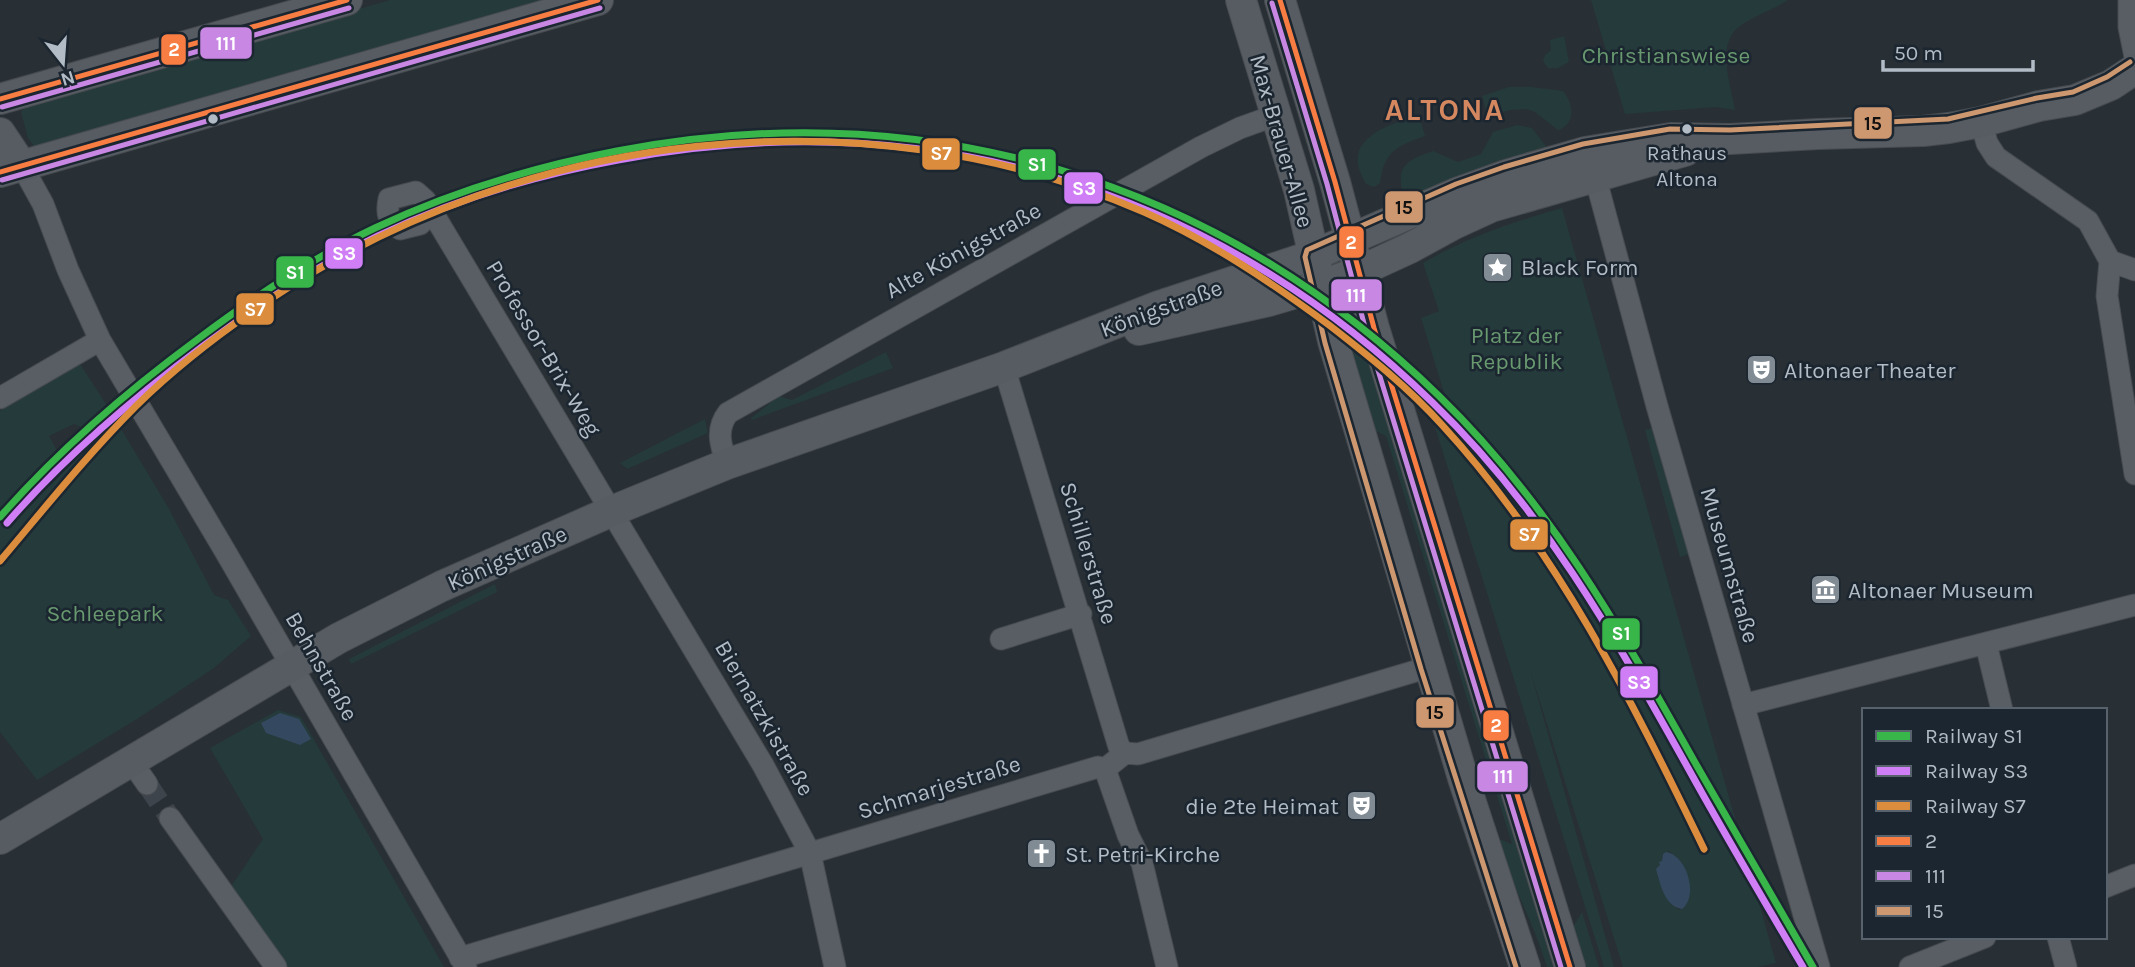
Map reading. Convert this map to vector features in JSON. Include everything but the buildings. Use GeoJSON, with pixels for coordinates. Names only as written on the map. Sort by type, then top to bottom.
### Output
{"type":"FeatureCollection","features":[{"type":"Feature","properties":{"kind":"main road"},"geometry":{"type":"LineString","coordinates":[[0,99],[347,0]]}},
{"type":"Feature","properties":{"kind":"main road"},"geometry":{"type":"LineString","coordinates":[[0,133],[11,169],[598,0]]}},
{"type":"Feature","properties":{"kind":"main road","name":"Max-Brauer-Allee"},"geometry":{"type":"LineString","coordinates":[[1241,0],[1299,190],[1333,341],[1429,667],[1525,967]]}},
{"type":"Feature","properties":{"kind":"main road","name":"Max-Brauer-Allee"},"geometry":{"type":"LineString","coordinates":[[1280,0],[1351,239],[1374,328],[1570,967]]}},
{"type":"Feature","properties":{"kind":"main road"},"geometry":{"type":"LineString","coordinates":[[1320,286],[1360,271],[1630,143],[1671,138],[1730,139],[1923,131],[1980,122],[2039,106],[2052,93],[2093,73],[2120,65],[2135,68]]}},
{"type":"Feature","properties":{"kind":"main road"},"geometry":{"type":"LineString","coordinates":[[1314,255],[1459,192],[1506,175],[1590,164]]}},
{"type":"Feature","properties":{"kind":"main road","name":"Königstraße"},"geometry":{"type":"LineString","coordinates":[[0,839],[139,772],[291,666],[339,638],[442,586],[727,464],[1004,368],[1159,306],[1314,255]]}},
{"type":"Feature","properties":{"kind":"main road","name":"Königstraße"},"geometry":{"type":"LineString","coordinates":[[1048,351],[1269,301],[1320,286]]}},
{"type":"Feature","properties":{"kind":"street"},"geometry":{"type":"LineString","coordinates":[[2129,0],[2129,27],[2135,57]]}},
{"type":"Feature","properties":{"kind":"street","name":"Alte Königstraße"},"geometry":{"type":"LineString","coordinates":[[727,464],[719,439],[721,422],[728,413],[1201,147],[1240,128],[1276,115]]}},
{"type":"Feature","properties":{"kind":"street"},"geometry":{"type":"LineString","coordinates":[[1980,122],[1987,143],[1996,157],[2088,221],[2110,261],[2106,296],[2135,474]]}},
{"type":"Feature","properties":{"kind":"street","name":"Museumstraße"},"geometry":{"type":"LineString","coordinates":[[1590,164],[1742,705],[1819,967]]}},
{"type":"Feature","properties":{"kind":"street","name":"Behnstraße"},"geometry":{"type":"LineString","coordinates":[[11,169],[44,204],[68,270],[100,340],[463,962]]}},
{"type":"Feature","properties":{"kind":"street","name":"Professor-Brix-Weg"},"geometry":{"type":"LineString","coordinates":[[432,212],[612,511]]}},
{"type":"Feature","properties":{"kind":"street"},"geometry":{"type":"LineString","coordinates":[[2110,261],[2135,270]]}},
{"type":"Feature","properties":{"kind":"street"},"geometry":{"type":"LineString","coordinates":[[0,398],[100,340]]}},
{"type":"Feature","properties":{"kind":"street","name":"Schillerstraße"},"geometry":{"type":"LineString","coordinates":[[1004,368],[1081,614],[1119,747],[1125,753]]}},
{"type":"Feature","properties":{"kind":"street","name":"Biernatzkistraße"},"geometry":{"type":"LineString","coordinates":[[612,511],[763,765],[810,853],[835,967]]}},
{"type":"Feature","properties":{"kind":"street"},"geometry":{"type":"LineString","coordinates":[[1742,705],[2135,605]]}},
{"type":"Feature","properties":{"kind":"street"},"geometry":{"type":"LineString","coordinates":[[1001,639],[1081,614]]}},
{"type":"Feature","properties":{"kind":"street"},"geometry":{"type":"LineString","coordinates":[[1986,644],[2002,708]]}},
{"type":"Feature","properties":{"kind":"street"},"geometry":{"type":"LineString","coordinates":[[1167,967],[1142,863],[1128,835],[1105,769],[1125,753],[1138,754],[1429,667]]}},
{"type":"Feature","properties":{"kind":"street","name":"Schmarjestraße"},"geometry":{"type":"LineString","coordinates":[[463,962],[1098,766],[1105,769]]}},
{"type":"Feature","properties":{"kind":"street"},"geometry":{"type":"LineString","coordinates":[[170,818],[276,967]]}},
{"type":"Feature","properties":{"kind":"street"},"geometry":{"type":"LineString","coordinates":[[2107,886],[2135,874]]}},
{"type":"Feature","properties":{"kind":"street"},"geometry":{"type":"LineString","coordinates":[[1910,967],[1980,939]]}},
{"type":"Feature","properties":{"kind":"street"},"geometry":{"type":"LineString","coordinates":[[2059,939],[2066,967]]}},
{"type":"Feature","properties":{"kind":"green space"},"geometry":{"type":"Polygon","coordinates":[[[390,0],[560,0],[36,149],[28,138],[21,112],[26,105],[390,0]]]}},
{"type":"Feature","properties":{"kind":"green space","name":"Christianswiese"},"geometry":{"type":"Polygon","coordinates":[[[1591,0],[1788,0],[1745,22],[1732,34],[1726,54],[1735,110],[1716,107],[1625,114],[1591,0]]]}},
{"type":"Feature","properties":{"kind":"green space"},"geometry":{"type":"Polygon","coordinates":[[[1564,36],[1569,62],[1558,68],[1548,68],[1543,61],[1551,50],[1550,40],[1564,36]]]}},
{"type":"Feature","properties":{"kind":"green space"},"geometry":{"type":"Polygon","coordinates":[[[1509,87],[1563,91],[1571,107],[1568,123],[1558,130],[1527,109],[1488,116],[1482,96],[1509,87]]]}},
{"type":"Feature","properties":{"kind":"green space"},"geometry":{"type":"Polygon","coordinates":[[[1419,116],[1425,136],[1394,151],[1385,164],[1380,183],[1374,187],[1366,184],[1358,164],[1362,145],[1389,125],[1419,116]]]}},
{"type":"Feature","properties":{"kind":"green space"},"geometry":{"type":"Polygon","coordinates":[[[1517,125],[1532,128],[1548,149],[1406,203],[1401,175],[1408,163],[1433,151],[1458,162],[1481,154],[1493,132],[1517,125]]]}},
{"type":"Feature","properties":{"kind":"green space","name":"Platz der Republik"},"geometry":{"type":"Polygon","coordinates":[[[1562,208],[1776,963],[1758,967],[1623,967],[1530,670],[1614,967],[1604,967],[1435,427],[1443,424],[1462,451],[1421,318],[1439,311],[1423,263],[1473,238],[1562,208]],[[1669,851],[1663,854],[1662,869],[1670,900],[1680,910],[1687,899],[1675,857],[1669,851]]]}},
{"type":"Feature","properties":{"kind":"green space"},"geometry":{"type":"Polygon","coordinates":[[[1364,336],[1559,967],[1547,967],[1494,837],[1512,844],[1386,436],[1368,427],[1344,341],[1364,336]]]}},
{"type":"Feature","properties":{"kind":"green space"},"geometry":{"type":"Polygon","coordinates":[[[886,352],[893,368],[752,420],[751,418],[779,396],[792,400],[886,352]]]}},
{"type":"Feature","properties":{"kind":"green space","name":"Schleepark"},"geometry":{"type":"Polygon","coordinates":[[[80,364],[110,410],[82,427],[74,424],[49,436],[63,461],[120,427],[168,507],[214,595],[228,600],[251,636],[214,668],[37,780],[0,732],[0,411],[80,364]]]}},
{"type":"Feature","properties":{"kind":"green space"},"geometry":{"type":"Polygon","coordinates":[[[705,419],[708,433],[627,469],[620,463],[705,419]]]}},
{"type":"Feature","properties":{"kind":"green space"},"geometry":{"type":"Polygon","coordinates":[[[1656,427],[1692,553],[1680,557],[1645,430],[1656,427]]]}},
{"type":"Feature","properties":{"kind":"green space"},"geometry":{"type":"Polygon","coordinates":[[[495,584],[497,592],[351,664],[349,659],[495,584]]]}},
{"type":"Feature","properties":{"kind":"green space"},"geometry":{"type":"Polygon","coordinates":[[[278,710],[301,717],[444,967],[284,967],[230,888],[263,839],[210,748],[278,710]]]}},
{"type":"Feature","properties":{"kind":"green space"},"geometry":{"type":"Polygon","coordinates":[[[1582,912],[1599,967],[1584,967],[1572,929],[1582,912]]]}},
{"type":"Feature","properties":{"kind":"water"},"geometry":{"type":"Polygon","coordinates":[[[280,713],[299,719],[311,739],[300,745],[266,733],[261,723],[280,713]]]}},
{"type":"Feature","properties":{"kind":"water"},"geometry":{"type":"Polygon","coordinates":[[[1666,852],[1680,860],[1688,877],[1690,895],[1682,909],[1668,900],[1656,869],[1666,852]]]}},
{"type":"Feature","properties":{"kind":"tunnel"},"geometry":{"type":"LineString","coordinates":[[147,784],[170,818]]}},
{"type":"Feature","properties":{"kind":"rail line","name":"S1"},"geometry":{"type":"LineString","coordinates":[[0,517],[46,468],[119,401],[171,359],[262,293],[306,265],[375,228],[433,203],[493,182],[617,151],[731,136],[843,134],[953,145],[1059,170],[1161,207],[1259,257],[1352,320],[1439,396],[1479,438],[1550,526],[1612,619],[1813,967]]}},
{"type":"Feature","properties":{"kind":"rail line","name":"S7"},"geometry":{"type":"LineString","coordinates":[[0,561],[100,444],[168,377],[272,298],[371,241],[475,197],[585,165],[698,146],[811,141],[925,150],[1036,174],[1169,223],[1240,263],[1285,293],[1329,325],[1403,386],[1443,426],[1484,474],[1522,523],[1556,575],[1619,682],[1704,849]]}},
{"type":"Feature","properties":{"kind":"rail line","name":"S3"},"geometry":{"type":"LineString","coordinates":[[7,523],[52,475],[125,408],[203,346],[266,301],[332,260],[378,236],[495,190],[618,160],[731,145],[842,143],[951,154],[1056,178],[1157,215],[1254,264],[1346,327],[1432,402],[1472,443],[1542,530],[1604,622],[1803,967]]}},
{"type":"Feature","properties":{"kind":"transit line","name":"2"},"geometry":{"type":"LineString","coordinates":[[0,99],[347,0]]}},
{"type":"Feature","properties":{"kind":"transit line","name":"2"},"geometry":{"type":"LineString","coordinates":[[0,172],[598,0]]}},
{"type":"Feature","properties":{"kind":"transit line","name":"2"},"geometry":{"type":"LineString","coordinates":[[1280,0],[1335,182],[1374,328],[1570,967]]}},
{"type":"Feature","properties":{"kind":"transit line","name":"111"},"geometry":{"type":"LineString","coordinates":[[1272,3],[1327,184],[1366,331],[1561,967]]}},
{"type":"Feature","properties":{"kind":"transit line","name":"111"},"geometry":{"type":"LineString","coordinates":[[2,107],[349,8]]}},
{"type":"Feature","properties":{"kind":"transit line","name":"111"},"geometry":{"type":"LineString","coordinates":[[2,180],[600,8]]}},
{"type":"Feature","properties":{"kind":"transit line","name":"15"},"geometry":{"type":"LineString","coordinates":[[1516,967],[1421,669],[1325,343],[1305,257],[1307,250],[1456,184],[1583,144],[1670,129],[1730,130],[1948,119],[2073,92],[2107,77],[2130,62]]}},
{"type":"Feature","properties":{"kind":"place","name":"Rathaus Altona"},"geometry":{"type":"Point","coordinates":[1687,129]}},
{"type":"Feature","properties":{"kind":"place","name":"Black Form"},"geometry":{"type":"Point","coordinates":[1498,267]}},
{"type":"Feature","properties":{"kind":"place","name":"Altonaer Theater"},"geometry":{"type":"Point","coordinates":[1761,370]}},
{"type":"Feature","properties":{"kind":"place","name":"Altonaer Museum"},"geometry":{"type":"Point","coordinates":[1825,590]}},
{"type":"Feature","properties":{"kind":"place","name":"die 2te Heimat"},"geometry":{"type":"Point","coordinates":[1362,806]}},
{"type":"Feature","properties":{"kind":"place","name":"St. Petri-Kirche"},"geometry":{"type":"Point","coordinates":[1042,854]}},
{"type":"Feature","properties":{"kind":"district","name":"ALTONA"},"geometry":{"type":"Point","coordinates":[1445,110]}}]}
